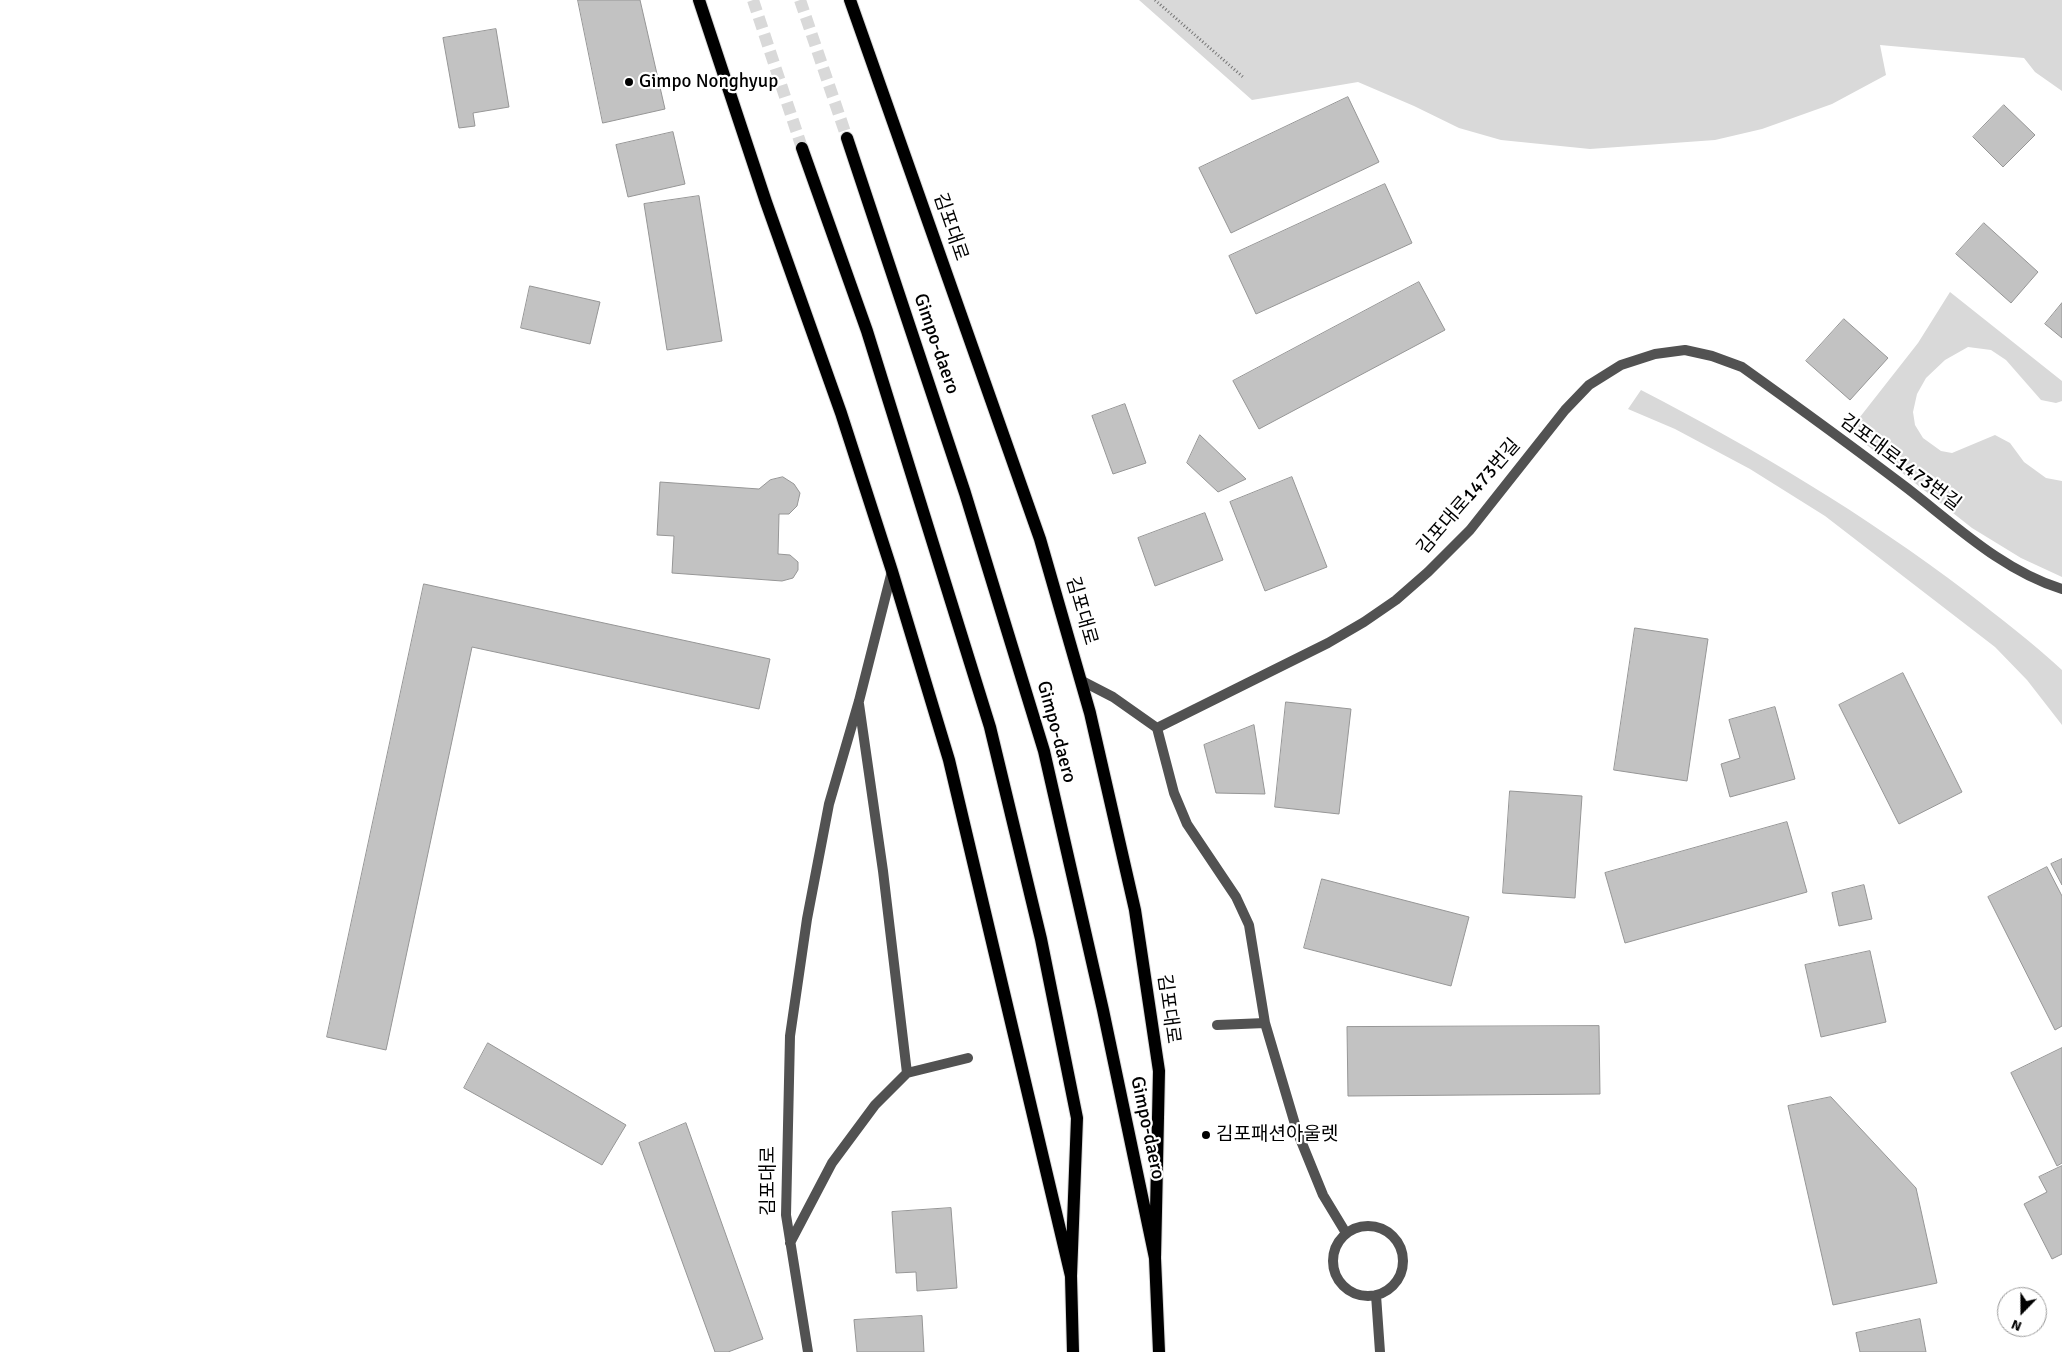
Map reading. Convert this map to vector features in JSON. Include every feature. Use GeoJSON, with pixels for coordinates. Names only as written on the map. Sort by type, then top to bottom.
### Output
{"type":"FeatureCollection","features":[{"type":"Feature","properties":{"kind":"main road"},"geometry":{"type":"LineString","coordinates":[[699,0],[766,202],[841,413],[892,571],[949,760],[1070,1276]]}},
{"type":"Feature","properties":{"kind":"main road","name":"김포대로"},"geometry":{"type":"LineString","coordinates":[[850,0],[1040,539],[1090,713],[1134,910],[1158,1071],[1155,1258]]}},
{"type":"Feature","properties":{"kind":"main road","name":"Gimpo-daero"},"geometry":{"type":"LineString","coordinates":[[847,138],[965,492],[1044,750],[1103,1010],[1155,1258],[1160,1352]]}},
{"type":"Feature","properties":{"kind":"main road"},"geometry":{"type":"LineString","coordinates":[[802,148],[867,331],[990,727],[1041,939],[1077,1118],[1070,1276],[1073,1352]]}},
{"type":"Feature","properties":{"kind":"lane","name":"김포대로1473번길"},"geometry":{"type":"LineString","coordinates":[[1156,728],[1328,643],[1396,600],[1428,572],[1470,530],[1565,410],[1590,385],[1621,365],[1655,354],[1685,350],[1712,356],[1742,367],[1908,489],[1970,539],[2019,570],[2062,589]]}},
{"type":"Feature","properties":{"kind":"lane","name":"김포대로"},"geometry":{"type":"LineString","coordinates":[[808,1352],[786,1215],[790,1036],[807,919],[829,804],[859,701],[892,571]]}},
{"type":"Feature","properties":{"kind":"lane"},"geometry":{"type":"LineString","coordinates":[[1082,681],[1113,697],[1156,728],[1174,793],[1187,824],[1236,897],[1249,925],[1266,1023],[1297,1131],[1322,1195],[1346,1233]]}},
{"type":"Feature","properties":{"kind":"lane"},"geometry":{"type":"LineString","coordinates":[[859,701],[883,871],[907,1073]]}},
{"type":"Feature","properties":{"kind":"lane"},"geometry":{"type":"LineString","coordinates":[[1217,1025],[1266,1023]]}},
{"type":"Feature","properties":{"kind":"lane"},"geometry":{"type":"LineString","coordinates":[[790,1243],[832,1163],[875,1105],[907,1073],[968,1058]]}},
{"type":"Feature","properties":{"kind":"lane"},"geometry":{"type":"LineString","coordinates":[[1368,1225],[1389,1232],[1398,1240],[1402,1251],[1404,1262],[1401,1274],[1386,1291],[1376,1295],[1364,1296],[1353,1293],[1343,1286],[1336,1276],[1332,1265],[1333,1252],[1338,1242],[1346,1233],[1356,1227],[1368,1225]]}},
{"type":"Feature","properties":{"kind":"lane"},"geometry":{"type":"LineString","coordinates":[[1376,1295],[1380,1352]]}},
{"type":"Feature","properties":{"kind":"path"},"geometry":{"type":"LineString","coordinates":[[1155,0],[1243,77]]}},
{"type":"Feature","properties":{"kind":"shaded area"},"geometry":{"type":"Polygon","coordinates":[[[1139,0],[2062,0],[2062,91],[2035,72],[2024,58],[1880,45],[1886,75],[1832,104],[1762,129],[1715,140],[1590,149],[1501,140],[1459,128],[1358,82],[1252,100],[1139,0]]]}},
{"type":"Feature","properties":{"kind":"shaded area"},"geometry":{"type":"Polygon","coordinates":[[[1950,292],[2062,381],[2062,401],[2056,403],[2041,400],[2006,360],[1991,350],[1968,347],[1945,360],[1926,378],[1917,394],[1913,412],[1915,425],[1923,438],[1941,451],[1952,453],[1995,435],[2010,443],[2024,462],[2046,478],[2062,481],[2062,577],[2021,558],[1972,528],[1849,431],[1918,343],[1950,292]]]}},
{"type":"Feature","properties":{"kind":"shaded area"},"geometry":{"type":"Polygon","coordinates":[[[1641,390],[1809,484],[1929,564],[2016,630],[2062,670],[2062,725],[2027,680],[1995,647],[1825,516],[1750,469],[1675,429],[1628,409],[1641,390]]]}},
{"type":"Feature","properties":{"kind":"building"},"geometry":{"type":"Polygon","coordinates":[[[578,0],[640,0],[665,109],[603,123],[578,0]]]}},
{"type":"Feature","properties":{"kind":"building"},"geometry":{"type":"Polygon","coordinates":[[[496,29],[509,107],[473,113],[475,126],[459,128],[443,38],[496,29]]]}},
{"type":"Feature","properties":{"kind":"building"},"geometry":{"type":"Polygon","coordinates":[[[1348,97],[1379,162],[1231,233],[1199,168],[1348,97]]]}},
{"type":"Feature","properties":{"kind":"building"},"geometry":{"type":"Polygon","coordinates":[[[2004,105],[2035,135],[2003,167],[1973,137],[2004,105]]]}},
{"type":"Feature","properties":{"kind":"building"},"geometry":{"type":"Polygon","coordinates":[[[673,132],[685,184],[628,197],[616,145],[673,132]]]}},
{"type":"Feature","properties":{"kind":"building"},"geometry":{"type":"Polygon","coordinates":[[[1385,184],[1412,243],[1256,314],[1229,256],[1385,184]]]}},
{"type":"Feature","properties":{"kind":"building"},"geometry":{"type":"Polygon","coordinates":[[[699,196],[722,341],[667,350],[644,204],[699,196]]]}},
{"type":"Feature","properties":{"kind":"building"},"geometry":{"type":"Polygon","coordinates":[[[1984,223],[2038,272],[2011,303],[1956,254],[1984,223]]]}},
{"type":"Feature","properties":{"kind":"building"},"geometry":{"type":"Polygon","coordinates":[[[1419,282],[1445,330],[1259,429],[1233,381],[1419,282]]]}},
{"type":"Feature","properties":{"kind":"building"},"geometry":{"type":"Polygon","coordinates":[[[530,286],[600,302],[590,344],[521,328],[530,286]]]}},
{"type":"Feature","properties":{"kind":"building"},"geometry":{"type":"Polygon","coordinates":[[[2062,303],[2062,338],[2045,324],[2062,303]]]}},
{"type":"Feature","properties":{"kind":"building"},"geometry":{"type":"Polygon","coordinates":[[[1844,319],[1888,358],[1850,400],[1806,361],[1844,319]]]}},
{"type":"Feature","properties":{"kind":"building"},"geometry":{"type":"Polygon","coordinates":[[[1125,404],[1146,463],[1113,474],[1092,416],[1125,404]]]}},
{"type":"Feature","properties":{"kind":"building"},"geometry":{"type":"Polygon","coordinates":[[[1200,435],[1246,479],[1218,492],[1187,463],[1200,435]]]}},
{"type":"Feature","properties":{"kind":"building"},"geometry":{"type":"Polygon","coordinates":[[[783,477],[794,484],[800,493],[797,506],[789,514],[779,514],[778,554],[790,555],[798,562],[798,570],[793,578],[782,581],[672,573],[674,536],[657,535],[660,482],[759,489],[770,480],[783,477]]]}},
{"type":"Feature","properties":{"kind":"building"},"geometry":{"type":"Polygon","coordinates":[[[1292,477],[1327,567],[1265,591],[1230,502],[1292,477]]]}},
{"type":"Feature","properties":{"kind":"building"},"geometry":{"type":"Polygon","coordinates":[[[1205,513],[1223,560],[1155,586],[1138,538],[1205,513]]]}},
{"type":"Feature","properties":{"kind":"building"},"geometry":{"type":"Polygon","coordinates":[[[424,584],[770,659],[759,709],[472,647],[386,1050],[327,1037],[424,584]]]}},
{"type":"Feature","properties":{"kind":"building"},"geometry":{"type":"Polygon","coordinates":[[[1635,628],[1708,639],[1687,781],[1614,770],[1635,628]]]}},
{"type":"Feature","properties":{"kind":"building"},"geometry":{"type":"Polygon","coordinates":[[[1903,673],[1962,792],[1899,824],[1839,705],[1903,673]]]}},
{"type":"Feature","properties":{"kind":"building"},"geometry":{"type":"Polygon","coordinates":[[[1286,702],[1351,709],[1339,814],[1275,807],[1286,702]]]}},
{"type":"Feature","properties":{"kind":"building"},"geometry":{"type":"Polygon","coordinates":[[[1775,707],[1795,779],[1730,797],[1721,764],[1740,758],[1729,720],[1775,707]]]}},
{"type":"Feature","properties":{"kind":"building"},"geometry":{"type":"Polygon","coordinates":[[[1254,725],[1265,794],[1216,793],[1204,745],[1254,725]]]}},
{"type":"Feature","properties":{"kind":"building"},"geometry":{"type":"Polygon","coordinates":[[[1510,791],[1582,796],[1575,898],[1503,893],[1510,791]]]}},
{"type":"Feature","properties":{"kind":"building"},"geometry":{"type":"Polygon","coordinates":[[[1787,822],[1807,892],[1625,943],[1605,873],[1787,822]]]}},
{"type":"Feature","properties":{"kind":"building"},"geometry":{"type":"Polygon","coordinates":[[[2062,859],[2062,885],[2051,864],[2062,859]]]}},
{"type":"Feature","properties":{"kind":"building"},"geometry":{"type":"Polygon","coordinates":[[[2047,867],[2062,896],[2062,1026],[2055,1030],[1988,897],[2047,867]]]}},
{"type":"Feature","properties":{"kind":"building"},"geometry":{"type":"Polygon","coordinates":[[[1322,879],[1469,917],[1451,986],[1304,948],[1322,879]]]}},
{"type":"Feature","properties":{"kind":"building"},"geometry":{"type":"Polygon","coordinates":[[[1864,885],[1872,919],[1839,926],[1832,893],[1864,885]]]}},
{"type":"Feature","properties":{"kind":"building"},"geometry":{"type":"Polygon","coordinates":[[[1870,951],[1886,1022],[1821,1037],[1805,965],[1870,951]]]}},
{"type":"Feature","properties":{"kind":"building"},"geometry":{"type":"Polygon","coordinates":[[[1599,1026],[1600,1094],[1348,1096],[1347,1027],[1599,1026]]]}},
{"type":"Feature","properties":{"kind":"building"},"geometry":{"type":"Polygon","coordinates":[[[488,1043],[626,1125],[602,1165],[464,1088],[488,1043]]]}},
{"type":"Feature","properties":{"kind":"building"},"geometry":{"type":"Polygon","coordinates":[[[2062,1048],[2062,1163],[2057,1166],[2011,1073],[2062,1048]]]}},
{"type":"Feature","properties":{"kind":"building"},"geometry":{"type":"Polygon","coordinates":[[[1831,1097],[1916,1188],[1937,1283],[1833,1305],[1788,1106],[1831,1097]]]}},
{"type":"Feature","properties":{"kind":"building"},"geometry":{"type":"Polygon","coordinates":[[[686,1123],[763,1339],[728,1352],[715,1352],[639,1143],[686,1123]]]}},
{"type":"Feature","properties":{"kind":"building"},"geometry":{"type":"Polygon","coordinates":[[[2062,1166],[2062,1254],[2052,1259],[2024,1204],[2047,1192],[2039,1177],[2062,1166]]]}},
{"type":"Feature","properties":{"kind":"building"},"geometry":{"type":"Polygon","coordinates":[[[951,1208],[957,1288],[917,1291],[916,1272],[896,1273],[892,1212],[951,1208]]]}},
{"type":"Feature","properties":{"kind":"building"},"geometry":{"type":"Polygon","coordinates":[[[922,1316],[924,1352],[857,1352],[854,1320],[922,1316]]]}},
{"type":"Feature","properties":{"kind":"building"},"geometry":{"type":"Polygon","coordinates":[[[1920,1319],[1926,1352],[1860,1352],[1856,1333],[1920,1319]]]}},
{"type":"Feature","properties":{"kind":"tunnel"},"geometry":{"type":"LineString","coordinates":[[753,0],[802,148]]}},
{"type":"Feature","properties":{"kind":"tunnel"},"geometry":{"type":"LineString","coordinates":[[800,0],[847,138]]}},
{"type":"Feature","properties":{"kind":"place","name":"Gimpo Nonghyup"},"geometry":{"type":"Point","coordinates":[629,82]}},
{"type":"Feature","properties":{"kind":"place","name":"김포패션아울렛"},"geometry":{"type":"Point","coordinates":[1206,1135]}}]}
